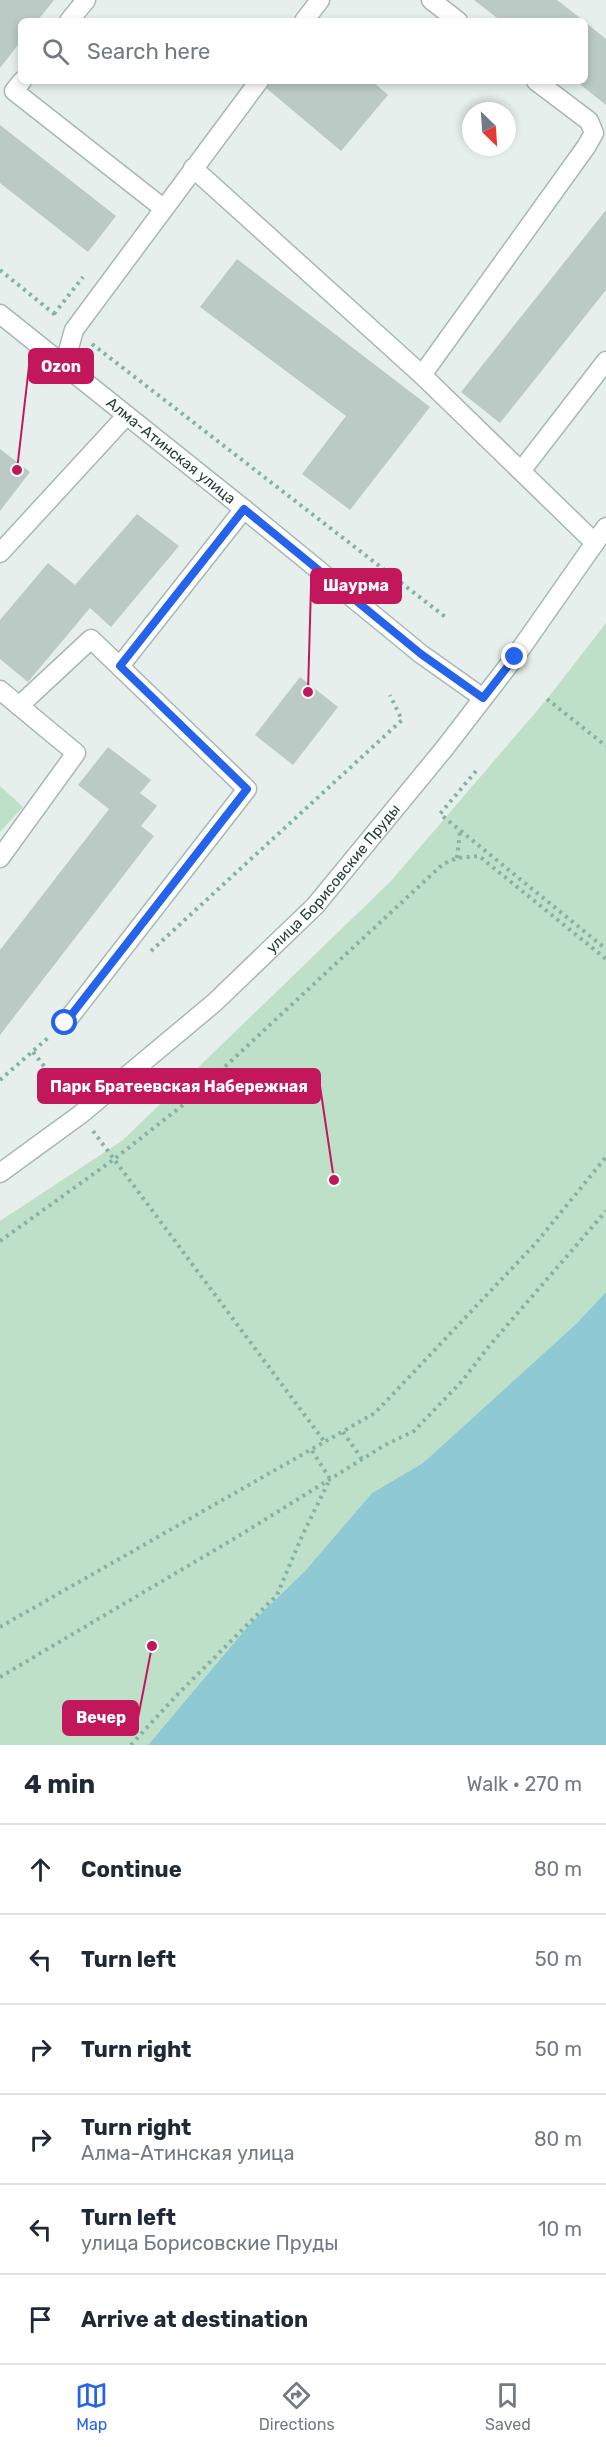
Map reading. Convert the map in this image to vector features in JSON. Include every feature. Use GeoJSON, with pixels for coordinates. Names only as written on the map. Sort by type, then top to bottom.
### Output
{"type":"FeatureCollection","features":[{"type":"Feature","properties":{"kind":"street"},"geometry":{"type":"LineString","coordinates":[[71,18],[86,0]]}},
{"type":"Feature","properties":{"kind":"street"},"geometry":{"type":"LineString","coordinates":[[306,18],[320,0]]}},
{"type":"Feature","properties":{"kind":"street"},"geometry":{"type":"LineString","coordinates":[[431,0],[454,18]]}},
{"type":"Feature","properties":{"kind":"street"},"geometry":{"type":"LineString","coordinates":[[20,84],[14,91],[163,208]]}},
{"type":"Feature","properties":{"kind":"street"},"geometry":{"type":"LineString","coordinates":[[64,366],[74,330],[257,84]]}},
{"type":"Feature","properties":{"kind":"street"},"geometry":{"type":"LineString","coordinates":[[422,375],[594,134],[589,121],[540,84]]}},
{"type":"Feature","properties":{"kind":"street"},"geometry":{"type":"LineString","coordinates":[[193,168],[422,375],[595,543]]}},
{"type":"Feature","properties":{"kind":"street","name":"Алма-Атинская улица"},"geometry":{"type":"LineString","coordinates":[[0,314],[421,654],[483,698]]}},
{"type":"Feature","properties":{"kind":"street"},"geometry":{"type":"LineString","coordinates":[[520,471],[606,360]]}},
{"type":"Feature","properties":{"kind":"street"},"geometry":{"type":"LineString","coordinates":[[0,553],[126,416]]}},
{"type":"Feature","properties":{"kind":"street"},"geometry":{"type":"LineString","coordinates":[[120,666],[244,509]]}},
{"type":"Feature","properties":{"kind":"street","name":"улица Борисовские Пруды"},"geometry":{"type":"LineString","coordinates":[[0,1173],[81,1114],[214,1003],[315,906],[515,657],[606,527]]}},
{"type":"Feature","properties":{"kind":"street"},"geometry":{"type":"LineString","coordinates":[[20,706],[91,639],[247,789],[65,1023]]}},
{"type":"Feature","properties":{"kind":"street"},"geometry":{"type":"LineString","coordinates":[[0,690],[76,753],[0,858]]}},
{"type":"Feature","properties":{"kind":"path"},"geometry":{"type":"LineString","coordinates":[[0,270],[74,330],[448,619]]}},
{"type":"Feature","properties":{"kind":"path"},"geometry":{"type":"LineString","coordinates":[[54,314],[89,270]]}},
{"type":"Feature","properties":{"kind":"path"},"geometry":{"type":"LineString","coordinates":[[149,953],[402,720],[390,695]]}},
{"type":"Feature","properties":{"kind":"path"},"geometry":{"type":"LineString","coordinates":[[547,699],[606,746]]}},
{"type":"Feature","properties":{"kind":"path"},"geometry":{"type":"LineString","coordinates":[[476,771],[440,814],[606,949]]}},
{"type":"Feature","properties":{"kind":"path"},"geometry":{"type":"LineString","coordinates":[[457,858],[460,831]]}},
{"type":"Feature","properties":{"kind":"path"},"geometry":{"type":"LineString","coordinates":[[0,1242],[113,1160],[188,1101],[443,864],[457,858],[479,856],[606,959]]}},
{"type":"Feature","properties":{"kind":"path"},"geometry":{"type":"LineString","coordinates":[[0,1080],[65,1023]]}},
{"type":"Feature","properties":{"kind":"path"},"geometry":{"type":"LineString","coordinates":[[33,1052],[324,1441]]}},
{"type":"Feature","properties":{"kind":"path"},"geometry":{"type":"LineString","coordinates":[[0,1627],[375,1413],[536,1243],[606,1157]]}},
{"type":"Feature","properties":{"kind":"path"},"geometry":{"type":"LineString","coordinates":[[0,1677],[362,1459],[414,1431],[462,1381],[606,1211]]}},
{"type":"Feature","properties":{"kind":"path"},"geometry":{"type":"LineString","coordinates":[[344,1432],[362,1459]]}},
{"type":"Feature","properties":{"kind":"path"},"geometry":{"type":"LineString","coordinates":[[311,1449],[330,1479]]}},
{"type":"Feature","properties":{"kind":"path"},"geometry":{"type":"LineString","coordinates":[[131,1745],[176,1696],[277,1595],[330,1479]]}},
{"type":"Feature","properties":{"kind":"green space"},"geometry":{"type":"Polygon","coordinates":[[[606,623],[606,1292],[576,1324],[423,1463],[372,1493],[305,1571],[249,1625],[148,1745],[0,1745],[0,1221],[123,1140],[391,881],[547,699],[606,623]]]}},
{"type":"Feature","properties":{"kind":"green space"},"geometry":{"type":"Polygon","coordinates":[[[0,786],[23,807],[0,832],[0,786]]]}},
{"type":"Feature","properties":{"kind":"water"},"geometry":{"type":"Polygon","coordinates":[[[606,1292],[606,1745],[148,1745],[249,1625],[305,1571],[372,1493],[423,1463],[576,1324],[606,1292]]]}},
{"type":"Feature","properties":{"kind":"building"},"geometry":{"type":"Polygon","coordinates":[[[0,0],[54,0],[39,18],[18,18],[18,45],[0,68],[0,0]]]}},
{"type":"Feature","properties":{"kind":"building"},"geometry":{"type":"Polygon","coordinates":[[[474,0],[557,0],[580,18],[497,18],[474,0]]]}},
{"type":"Feature","properties":{"kind":"building"},"geometry":{"type":"Polygon","coordinates":[[[588,24],[606,39],[606,105],[580,84],[588,84],[588,24]]]}},
{"type":"Feature","properties":{"kind":"building"},"geometry":{"type":"Polygon","coordinates":[[[268,84],[375,84],[388,95],[341,151],[265,87],[268,84]]]}},
{"type":"Feature","properties":{"kind":"building"},"geometry":{"type":"Polygon","coordinates":[[[0,125],[116,216],[88,252],[0,183],[0,125]]]}},
{"type":"Feature","properties":{"kind":"building"},"geometry":{"type":"Polygon","coordinates":[[[606,210],[606,290],[500,423],[461,392],[606,210]]]}},
{"type":"Feature","properties":{"kind":"building"},"geometry":{"type":"Polygon","coordinates":[[[237,259],[430,407],[350,510],[302,474],[346,416],[200,307],[237,259]]]}},
{"type":"Feature","properties":{"kind":"building"},"geometry":{"type":"Polygon","coordinates":[[[0,449],[30,472],[0,511],[0,449]]]}},
{"type":"Feature","properties":{"kind":"building"},"geometry":{"type":"Polygon","coordinates":[[[137,514],[179,546],[111,627],[90,608],[28,682],[0,659],[0,620],[48,563],[75,585],[137,514]]]}},
{"type":"Feature","properties":{"kind":"building"},"geometry":{"type":"Polygon","coordinates":[[[300,677],[338,707],[293,765],[255,735],[300,677]]]}},
{"type":"Feature","properties":{"kind":"building"},"geometry":{"type":"Polygon","coordinates":[[[108,747],[151,780],[140,793],[157,806],[141,826],[154,836],[0,1035],[0,950],[109,809],[78,785],[108,747]]]}},
{"type":"Feature","properties":{"kind":"place","name":"Ozon"},"geometry":{"type":"Point","coordinates":[17,470]}},
{"type":"Feature","properties":{"kind":"place","name":"Шаурма"},"geometry":{"type":"Point","coordinates":[308,692]}},
{"type":"Feature","properties":{"kind":"place","name":"Парк Братеевская Набережная"},"geometry":{"type":"Point","coordinates":[334,1180]}},
{"type":"Feature","properties":{"kind":"place","name":"Вечер"},"geometry":{"type":"Point","coordinates":[152,1646]}},
{"type":"Feature","properties":{"kind":"route"},"geometry":{"type":"LineString","coordinates":[[65,1023],[247,789],[120,666],[244,509],[421,654],[483,698],[515,657]]}}]}
